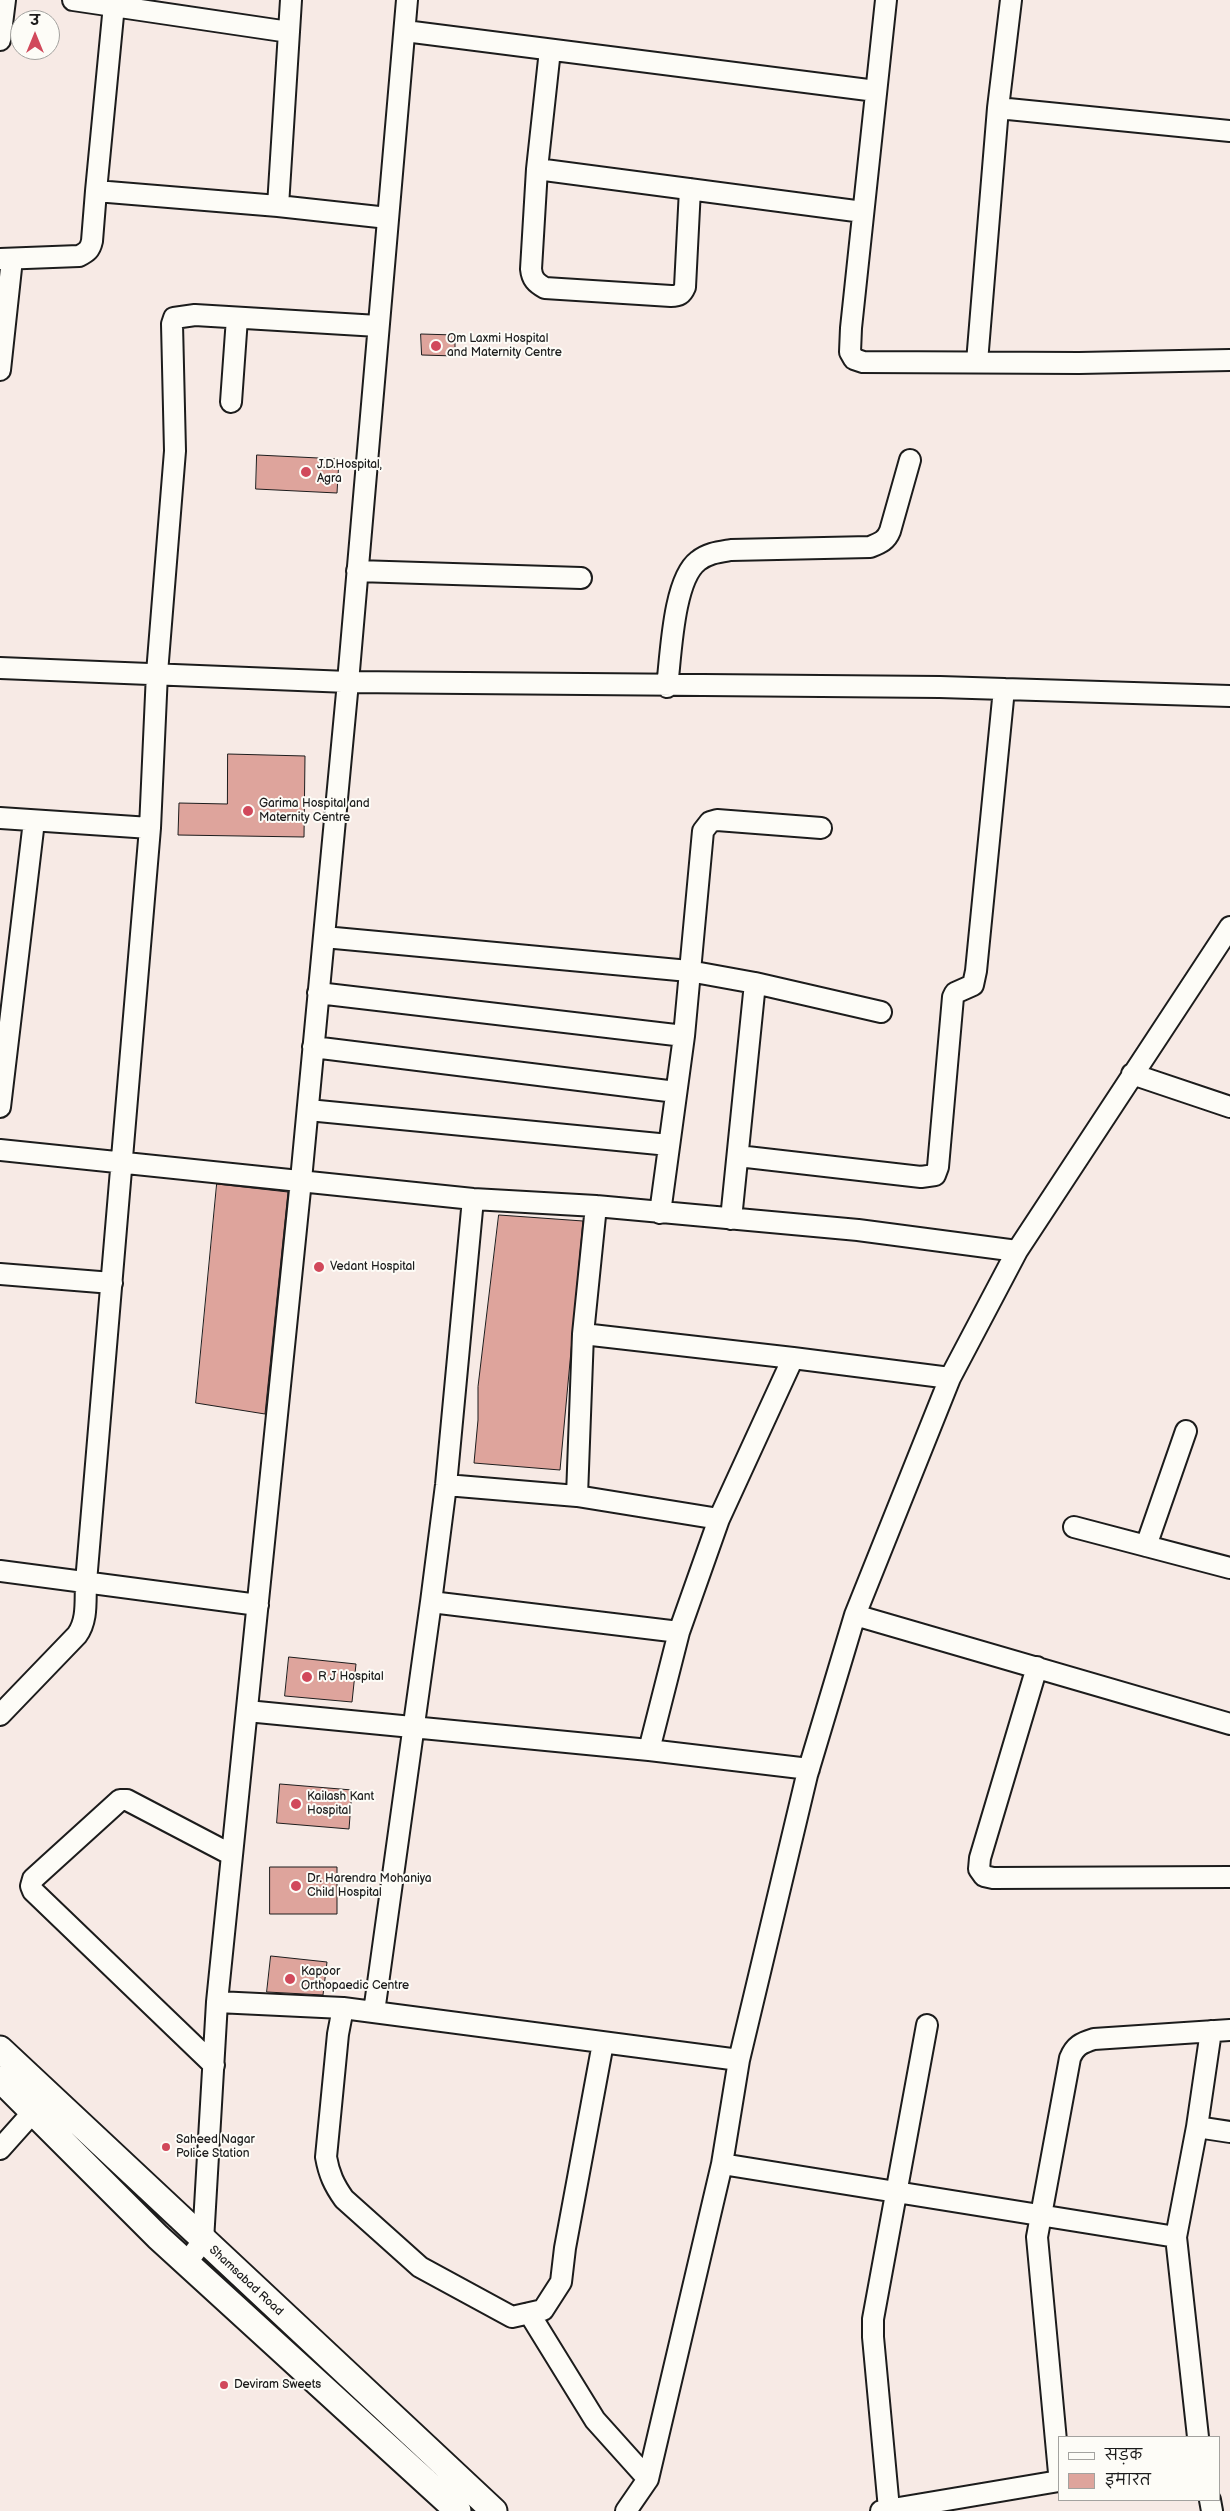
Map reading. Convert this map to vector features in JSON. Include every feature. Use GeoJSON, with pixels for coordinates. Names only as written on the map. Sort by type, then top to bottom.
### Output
{"type":"FeatureCollection","features":[{"type":"Feature","properties":{"kind":"main road","name":"Shamsabad Road"},"geometry":{"type":"LineString","coordinates":[[0,2048],[203,2241],[494,2511]]}},
{"type":"Feature","properties":{"kind":"main road","name":"Shamsabad Road"},"geometry":{"type":"LineString","coordinates":[[0,2079],[158,2237],[458,2511]]}},
{"type":"Feature","properties":{"kind":"street"},"geometry":{"type":"LineString","coordinates":[[0,40],[5,0]]}},
{"type":"Feature","properties":{"kind":"street"},"geometry":{"type":"LineString","coordinates":[[73,0],[289,32]]}},
{"type":"Feature","properties":{"kind":"street"},"geometry":{"type":"LineString","coordinates":[[278,206],[291,0]]}},
{"type":"Feature","properties":{"kind":"street"},"geometry":{"type":"LineString","coordinates":[[187,2262],[203,2241],[217,2002],[308,1110],[348,682],[407,0]]}},
{"type":"Feature","properties":{"kind":"street"},"geometry":{"type":"LineString","coordinates":[[886,0],[850,342],[850,352],[854,358],[863,362],[1230,360]]}},
{"type":"Feature","properties":{"kind":"street"},"geometry":{"type":"LineString","coordinates":[[977,362],[998,108],[1011,0]]}},
{"type":"Feature","properties":{"kind":"street"},"geometry":{"type":"LineString","coordinates":[[0,370],[6,259],[79,256],[86,253],[90,248],[114,6]]}},
{"type":"Feature","properties":{"kind":"street"},"geometry":{"type":"LineString","coordinates":[[404,31],[876,91]]}},
{"type":"Feature","properties":{"kind":"street"},"geometry":{"type":"LineString","coordinates":[[550,50],[537,169],[531,269],[532,276],[537,284],[545,288],[677,296],[682,293],[685,287],[690,190]]}},
{"type":"Feature","properties":{"kind":"street"},"geometry":{"type":"LineString","coordinates":[[998,108],[1230,131]]}},
{"type":"Feature","properties":{"kind":"street"},"geometry":{"type":"LineString","coordinates":[[537,169],[863,212]]}},
{"type":"Feature","properties":{"kind":"street"},"geometry":{"type":"LineString","coordinates":[[96,190],[388,218]]}},
{"type":"Feature","properties":{"kind":"street"},"geometry":{"type":"LineString","coordinates":[[0,1715],[82,1628],[150,828],[157,673],[175,451],[172,324],[174,318],[179,316],[378,326]]}},
{"type":"Feature","properties":{"kind":"street"},"geometry":{"type":"LineString","coordinates":[[231,402],[237,318]]}},
{"type":"Feature","properties":{"kind":"street"},"geometry":{"type":"LineString","coordinates":[[667,687],[680,591],[687,574],[697,561],[713,553],[731,550],[870,547],[880,544],[887,538],[890,531],[910,460]]}},
{"type":"Feature","properties":{"kind":"street"},"geometry":{"type":"LineString","coordinates":[[357,571],[581,578]]}},
{"type":"Feature","properties":{"kind":"street"},"geometry":{"type":"LineString","coordinates":[[0,668],[348,682],[667,687],[1004,689],[1230,696]]}},
{"type":"Feature","properties":{"kind":"street"},"geometry":{"type":"LineString","coordinates":[[738,1156],[921,1177],[935,1175],[938,1167],[953,997],[955,993],[973,984],[976,971],[1004,689]]}},
{"type":"Feature","properties":{"kind":"street"},"geometry":{"type":"LineString","coordinates":[[0,818],[150,828]]}},
{"type":"Feature","properties":{"kind":"street"},"geometry":{"type":"LineString","coordinates":[[660,1213],[684,1036],[703,831],[710,822],[717,820],[821,828]]}},
{"type":"Feature","properties":{"kind":"street"},"geometry":{"type":"LineString","coordinates":[[0,1107],[5,1018],[34,821]]}},
{"type":"Feature","properties":{"kind":"street"},"geometry":{"type":"LineString","coordinates":[[626,2511],[648,2479],[722,2164],[739,2060],[809,1769],[855,1615],[950,1378],[1017,1251],[1230,928]]}},
{"type":"Feature","properties":{"kind":"street"},"geometry":{"type":"LineString","coordinates":[[324,937],[689,971],[881,1012]]}},
{"type":"Feature","properties":{"kind":"street"},"geometry":{"type":"LineString","coordinates":[[731,1219],[755,984]]}},
{"type":"Feature","properties":{"kind":"street"},"geometry":{"type":"LineString","coordinates":[[318,993],[684,1036]]}},
{"type":"Feature","properties":{"kind":"street"},"geometry":{"type":"LineString","coordinates":[[313,1047],[676,1092]]}},
{"type":"Feature","properties":{"kind":"street"},"geometry":{"type":"LineString","coordinates":[[1132,1074],[1230,1107]]}},
{"type":"Feature","properties":{"kind":"street"},"geometry":{"type":"LineString","coordinates":[[308,1110],[669,1145]]}},
{"type":"Feature","properties":{"kind":"street"},"geometry":{"type":"LineString","coordinates":[[0,1150],[473,1199],[596,1206],[858,1230],[1017,1251]]}},
{"type":"Feature","properties":{"kind":"street"},"geometry":{"type":"LineString","coordinates":[[374,2012],[446,1485],[473,1199]]}},
{"type":"Feature","properties":{"kind":"street"},"geometry":{"type":"LineString","coordinates":[[577,1496],[582,1334],[596,1206]]}},
{"type":"Feature","properties":{"kind":"street"},"geometry":{"type":"LineString","coordinates":[[0,1274],[112,1284]]}},
{"type":"Feature","properties":{"kind":"street"},"geometry":{"type":"LineString","coordinates":[[582,1334],[950,1378]]}},
{"type":"Feature","properties":{"kind":"street"},"geometry":{"type":"LineString","coordinates":[[649,1750],[679,1632],[719,1519],[793,1358]]}},
{"type":"Feature","properties":{"kind":"street"},"geometry":{"type":"LineString","coordinates":[[1146,1546],[1186,1431]]}},
{"type":"Feature","properties":{"kind":"street"},"geometry":{"type":"LineString","coordinates":[[446,1485],[577,1496],[719,1519]]}},
{"type":"Feature","properties":{"kind":"street"},"geometry":{"type":"LineString","coordinates":[[1074,1527],[1230,1568]]}},
{"type":"Feature","properties":{"kind":"street"},"geometry":{"type":"LineString","coordinates":[[0,1572],[258,1605]]}},
{"type":"Feature","properties":{"kind":"street"},"geometry":{"type":"LineString","coordinates":[[431,1602],[679,1632]]}},
{"type":"Feature","properties":{"kind":"street"},"geometry":{"type":"LineString","coordinates":[[855,1615],[1230,1724]]}},
{"type":"Feature","properties":{"kind":"street"},"geometry":{"type":"LineString","coordinates":[[1037,1667],[980,1858],[979,1870],[984,1876],[993,1878],[1230,1877]]}},
{"type":"Feature","properties":{"kind":"street"},"geometry":{"type":"LineString","coordinates":[[247,1711],[649,1750],[809,1769]]}},
{"type":"Feature","properties":{"kind":"street"},"geometry":{"type":"LineString","coordinates":[[214,2065],[33,1891],[31,1886],[33,1879],[120,1800],[127,1800],[232,1855]]}},
{"type":"Feature","properties":{"kind":"street"},"geometry":{"type":"LineString","coordinates":[[217,2002],[343,2008],[739,2060]]}},
{"type":"Feature","properties":{"kind":"street"},"geometry":{"type":"LineString","coordinates":[[343,2008],[338,2034],[326,2157],[328,2173],[335,2188],[344,2199],[420,2267],[512,2317],[543,2310],[561,2282],[565,2248],[603,2043]]}},
{"type":"Feature","properties":{"kind":"street"},"geometry":{"type":"LineString","coordinates":[[927,2025],[873,2328],[885,2510],[1058,2481]]}},
{"type":"Feature","properties":{"kind":"street"},"geometry":{"type":"LineString","coordinates":[[1058,2463],[1037,2251],[1040,2215],[1070,2058],[1074,2049],[1082,2042],[1094,2039],[1221,2031],[1197,2128],[1176,2237],[1198,2436]]}},
{"type":"Feature","properties":{"kind":"street"},"geometry":{"type":"LineString","coordinates":[[0,2149],[34,2111]]}},
{"type":"Feature","properties":{"kind":"street"},"geometry":{"type":"LineString","coordinates":[[1197,2128],[1230,2132]]}},
{"type":"Feature","properties":{"kind":"street"},"geometry":{"type":"LineString","coordinates":[[722,2164],[1176,2237]]}},
{"type":"Feature","properties":{"kind":"street"},"geometry":{"type":"LineString","coordinates":[[529,2313],[595,2420],[648,2479]]}},
{"type":"Feature","properties":{"kind":"building"},"geometry":{"type":"Polygon","coordinates":[[[421,334],[455,335],[455,356],[422,355],[421,334]]]}},
{"type":"Feature","properties":{"kind":"building"},"geometry":{"type":"Polygon","coordinates":[[[257,455],[339,459],[337,493],[256,489],[257,455]]]}},
{"type":"Feature","properties":{"kind":"building"},"geometry":{"type":"Polygon","coordinates":[[[228,754],[305,756],[304,837],[178,835],[179,803],[227,804],[228,754]]]}},
{"type":"Feature","properties":{"kind":"building"},"geometry":{"type":"Polygon","coordinates":[[[217,1184],[288,1192],[265,1414],[196,1403],[217,1184]]]}},
{"type":"Feature","properties":{"kind":"building"},"geometry":{"type":"Polygon","coordinates":[[[499,1215],[583,1221],[560,1470],[474,1463],[478,1420],[478,1387],[499,1215]]]}},
{"type":"Feature","properties":{"kind":"building"},"geometry":{"type":"Polygon","coordinates":[[[289,1657],[356,1664],[352,1702],[285,1696],[289,1657]]]}},
{"type":"Feature","properties":{"kind":"building"},"geometry":{"type":"Polygon","coordinates":[[[280,1784],[352,1790],[349,1829],[277,1823],[280,1784]]]}},
{"type":"Feature","properties":{"kind":"building"},"geometry":{"type":"Polygon","coordinates":[[[270,1867],[337,1867],[337,1914],[270,1914],[270,1867]]]}},
{"type":"Feature","properties":{"kind":"building"},"geometry":{"type":"Polygon","coordinates":[[[271,1956],[327,1962],[323,1995],[267,1992],[271,1956]]]}},
{"type":"Feature","properties":{"kind":"place","name":"Om Laxmi Hospital and Maternity Centre"},"geometry":{"type":"Point","coordinates":[436,346]}},
{"type":"Feature","properties":{"kind":"place","name":"J.D.Hospital, Agra"},"geometry":{"type":"Point","coordinates":[306,472]}},
{"type":"Feature","properties":{"kind":"place","name":"Garima Hospital and Maternity Centre"},"geometry":{"type":"Point","coordinates":[248,811]}},
{"type":"Feature","properties":{"kind":"place","name":"Vedant Hospital"},"geometry":{"type":"Point","coordinates":[319,1267]}},
{"type":"Feature","properties":{"kind":"place","name":"R J Hospital"},"geometry":{"type":"Point","coordinates":[307,1677]}},
{"type":"Feature","properties":{"kind":"place","name":"Kailash Kant Hospital"},"geometry":{"type":"Point","coordinates":[296,1804]}},
{"type":"Feature","properties":{"kind":"place","name":"Dr. Harendra Mohaniya Child Hospital"},"geometry":{"type":"Point","coordinates":[296,1886]}},
{"type":"Feature","properties":{"kind":"place","name":"Kapoor Orthopaedic Centre"},"geometry":{"type":"Point","coordinates":[290,1979]}},
{"type":"Feature","properties":{"kind":"place","name":"Saheed Nagar Police Station"},"geometry":{"type":"Point","coordinates":[166,2147]}},
{"type":"Feature","properties":{"kind":"place","name":"Deviram Sweets"},"geometry":{"type":"Point","coordinates":[224,2385]}}]}
